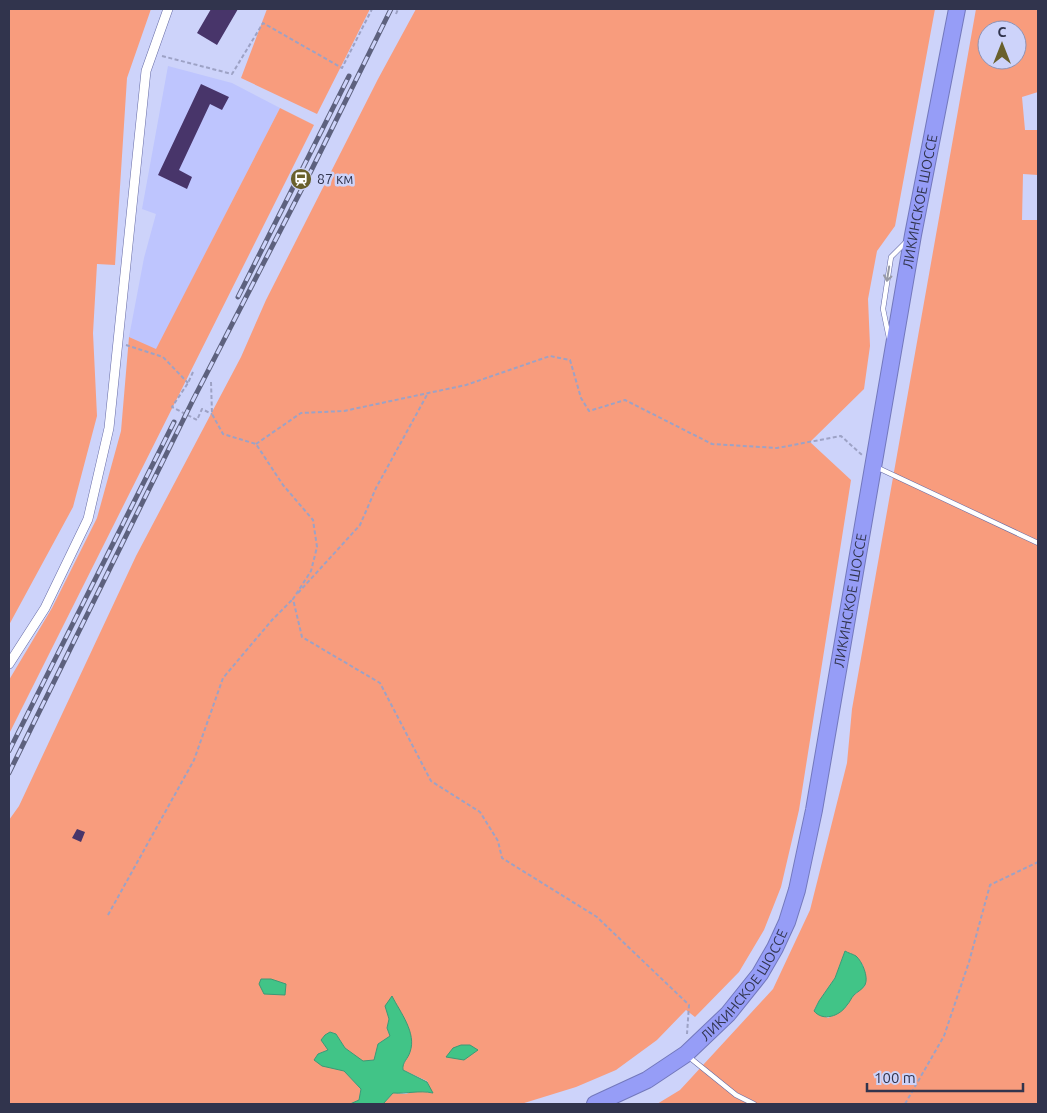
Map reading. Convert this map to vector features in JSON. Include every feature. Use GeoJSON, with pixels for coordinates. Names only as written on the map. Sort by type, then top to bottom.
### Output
{"type":"FeatureCollection","features":[{"type":"Feature","properties":{"kind":"highway","name":"ЛИКИНСКОЕ ШОССЕ"},"geometry":{"type":"LineString","coordinates":[[595,1104],[647,1080],[686,1054],[728,1014],[760,974],[775,948],[787,922],[798,890],[814,810],[913,235],[957,9]]}},
{"type":"Feature","properties":{"kind":"street"},"geometry":{"type":"LineString","coordinates":[[9,664],[45,608],[88,518],[109,428],[146,71],[168,9]]}},
{"type":"Feature","properties":{"kind":"lane"},"geometry":{"type":"LineString","coordinates":[[873,466],[1038,543]]}},
{"type":"Feature","properties":{"kind":"lane"},"geometry":{"type":"LineString","coordinates":[[686,1054],[736,1094],[754,1104]]}},
{"type":"Feature","properties":{"kind":"path"},"geometry":{"type":"LineString","coordinates":[[152,53],[232,74],[263,23],[342,68],[372,9]]}},
{"type":"Feature","properties":{"kind":"path"},"geometry":{"type":"LineString","coordinates":[[396,14],[398,9]]}},
{"type":"Feature","properties":{"kind":"path"},"geometry":{"type":"LineString","coordinates":[[118,342],[163,357],[188,383]]}},
{"type":"Feature","properties":{"kind":"path"},"geometry":{"type":"LineString","coordinates":[[256,444],[301,413],[344,411],[466,384],[550,356],[570,360],[581,398],[589,411],[625,400],[712,444],[777,448],[841,436],[873,466]]}},
{"type":"Feature","properties":{"kind":"path"},"geometry":{"type":"LineString","coordinates":[[193,372],[188,383],[172,406],[197,420],[202,409],[212,414]]}},
{"type":"Feature","properties":{"kind":"path"},"geometry":{"type":"LineString","coordinates":[[211,382],[212,414],[223,434],[256,444],[283,484],[313,520],[317,547],[311,571],[294,599],[302,637],[380,683],[431,781],[480,812],[498,841],[502,858],[597,917],[689,1005],[686,1054]]}},
{"type":"Feature","properties":{"kind":"path"},"geometry":{"type":"LineString","coordinates":[[108,915],[194,760],[223,678],[272,620],[294,599],[360,525],[376,488],[429,392]]}},
{"type":"Feature","properties":{"kind":"path"},"geometry":{"type":"LineString","coordinates":[[905,1104],[944,1036],[969,962],[990,885],[1038,862]]}},
{"type":"Feature","properties":{"kind":"shaded area"},"geometry":{"type":"Polygon","coordinates":[[[9,9],[151,9],[127,78],[115,265],[97,264],[93,333],[97,416],[73,507],[9,625],[9,9]]]}},
{"type":"Feature","properties":{"kind":"shaded area"},"geometry":{"type":"Polygon","coordinates":[[[267,9],[370,9],[317,114],[241,78],[267,9]]]}},
{"type":"Feature","properties":{"kind":"shaded area"},"geometry":{"type":"Polygon","coordinates":[[[416,9],[935,9],[895,226],[877,251],[868,299],[870,346],[864,389],[810,442],[851,480],[799,810],[781,887],[764,930],[739,972],[695,1017],[686,1010],[657,1040],[616,1070],[576,1087],[521,1104],[383,1104],[393,1093],[406,1094],[417,1090],[432,1093],[427,1081],[403,1070],[403,1065],[410,1052],[386,1006],[389,1019],[387,1028],[390,1036],[378,1044],[375,1060],[363,1062],[345,1048],[336,1034],[330,1032],[328,1050],[318,1054],[314,1060],[344,1071],[361,1089],[359,1100],[350,1104],[9,1104],[9,820],[19,806],[136,556],[241,357],[266,300],[378,79],[416,9]]]}},
{"type":"Feature","properties":{"kind":"shaded area"},"geometry":{"type":"Polygon","coordinates":[[[976,9],[1038,9],[1038,92],[1022,97],[1025,130],[1038,130],[1038,175],[1023,174],[1022,220],[1038,220],[1038,1104],[657,1104],[680,1090],[773,989],[810,910],[847,763],[852,709],[976,9]],[[845,951],[835,978],[814,1010],[828,1018],[846,1007],[852,997],[865,986],[863,965],[856,957],[845,951]]]}},
{"type":"Feature","properties":{"kind":"shaded area"},"geometry":{"type":"Polygon","coordinates":[[[168,66],[232,83],[280,108],[156,350],[129,337],[144,258],[156,214],[142,209],[168,66]]]}},
{"type":"Feature","properties":{"kind":"shaded area"},"geometry":{"type":"Polygon","coordinates":[[[280,108],[314,125],[9,734],[9,680],[52,608],[97,518],[121,431],[129,337],[156,349],[280,108]]]}},
{"type":"Feature","properties":{"kind":"shaded area"},"geometry":{"type":"Polygon","coordinates":[[[845,951],[856,956],[861,962],[865,974],[865,985],[854,995],[844,1009],[836,1015],[822,1016],[814,1011],[835,978],[845,951]]]}},
{"type":"Feature","properties":{"kind":"shaded area"},"geometry":{"type":"Polygon","coordinates":[[[261,979],[271,979],[286,984],[285,995],[264,994],[259,984],[261,979]]]}},
{"type":"Feature","properties":{"kind":"shaded area"},"geometry":{"type":"Polygon","coordinates":[[[392,996],[407,1023],[411,1037],[412,1045],[403,1065],[403,1070],[427,1082],[433,1093],[393,1093],[383,1104],[350,1104],[359,1100],[361,1089],[344,1071],[322,1066],[314,1060],[318,1054],[328,1050],[321,1040],[330,1032],[336,1034],[345,1048],[363,1061],[374,1060],[378,1044],[390,1036],[387,1028],[389,1019],[385,1006],[392,996]]]}},
{"type":"Feature","properties":{"kind":"shaded area"},"geometry":{"type":"Polygon","coordinates":[[[461,1045],[470,1045],[478,1050],[464,1060],[446,1057],[453,1048],[461,1045]]]}},
{"type":"Feature","properties":{"kind":"building"},"geometry":{"type":"Polygon","coordinates":[[[211,9],[238,9],[217,45],[197,33],[211,9]]]}},
{"type":"Feature","properties":{"kind":"building"},"geometry":{"type":"Polygon","coordinates":[[[201,84],[229,97],[222,110],[210,104],[179,170],[192,177],[187,189],[158,175],[201,84]]]}},
{"type":"Feature","properties":{"kind":"building"},"geometry":{"type":"Polygon","coordinates":[[[77,829],[85,832],[81,842],[72,838],[77,829]]]}},
{"type":"Feature","properties":{"kind":"railway"},"geometry":{"type":"LineString","coordinates":[[9,773],[193,400],[311,171],[391,9]]}},
{"type":"Feature","properties":{"kind":"railway"},"geometry":{"type":"LineString","coordinates":[[238,297],[349,76]]}},
{"type":"Feature","properties":{"kind":"railway"},"geometry":{"type":"LineString","coordinates":[[9,751],[174,422]]}},
{"type":"Feature","properties":{"kind":"place","name":"87 км"},"geometry":{"type":"Point","coordinates":[301,179]}}]}
